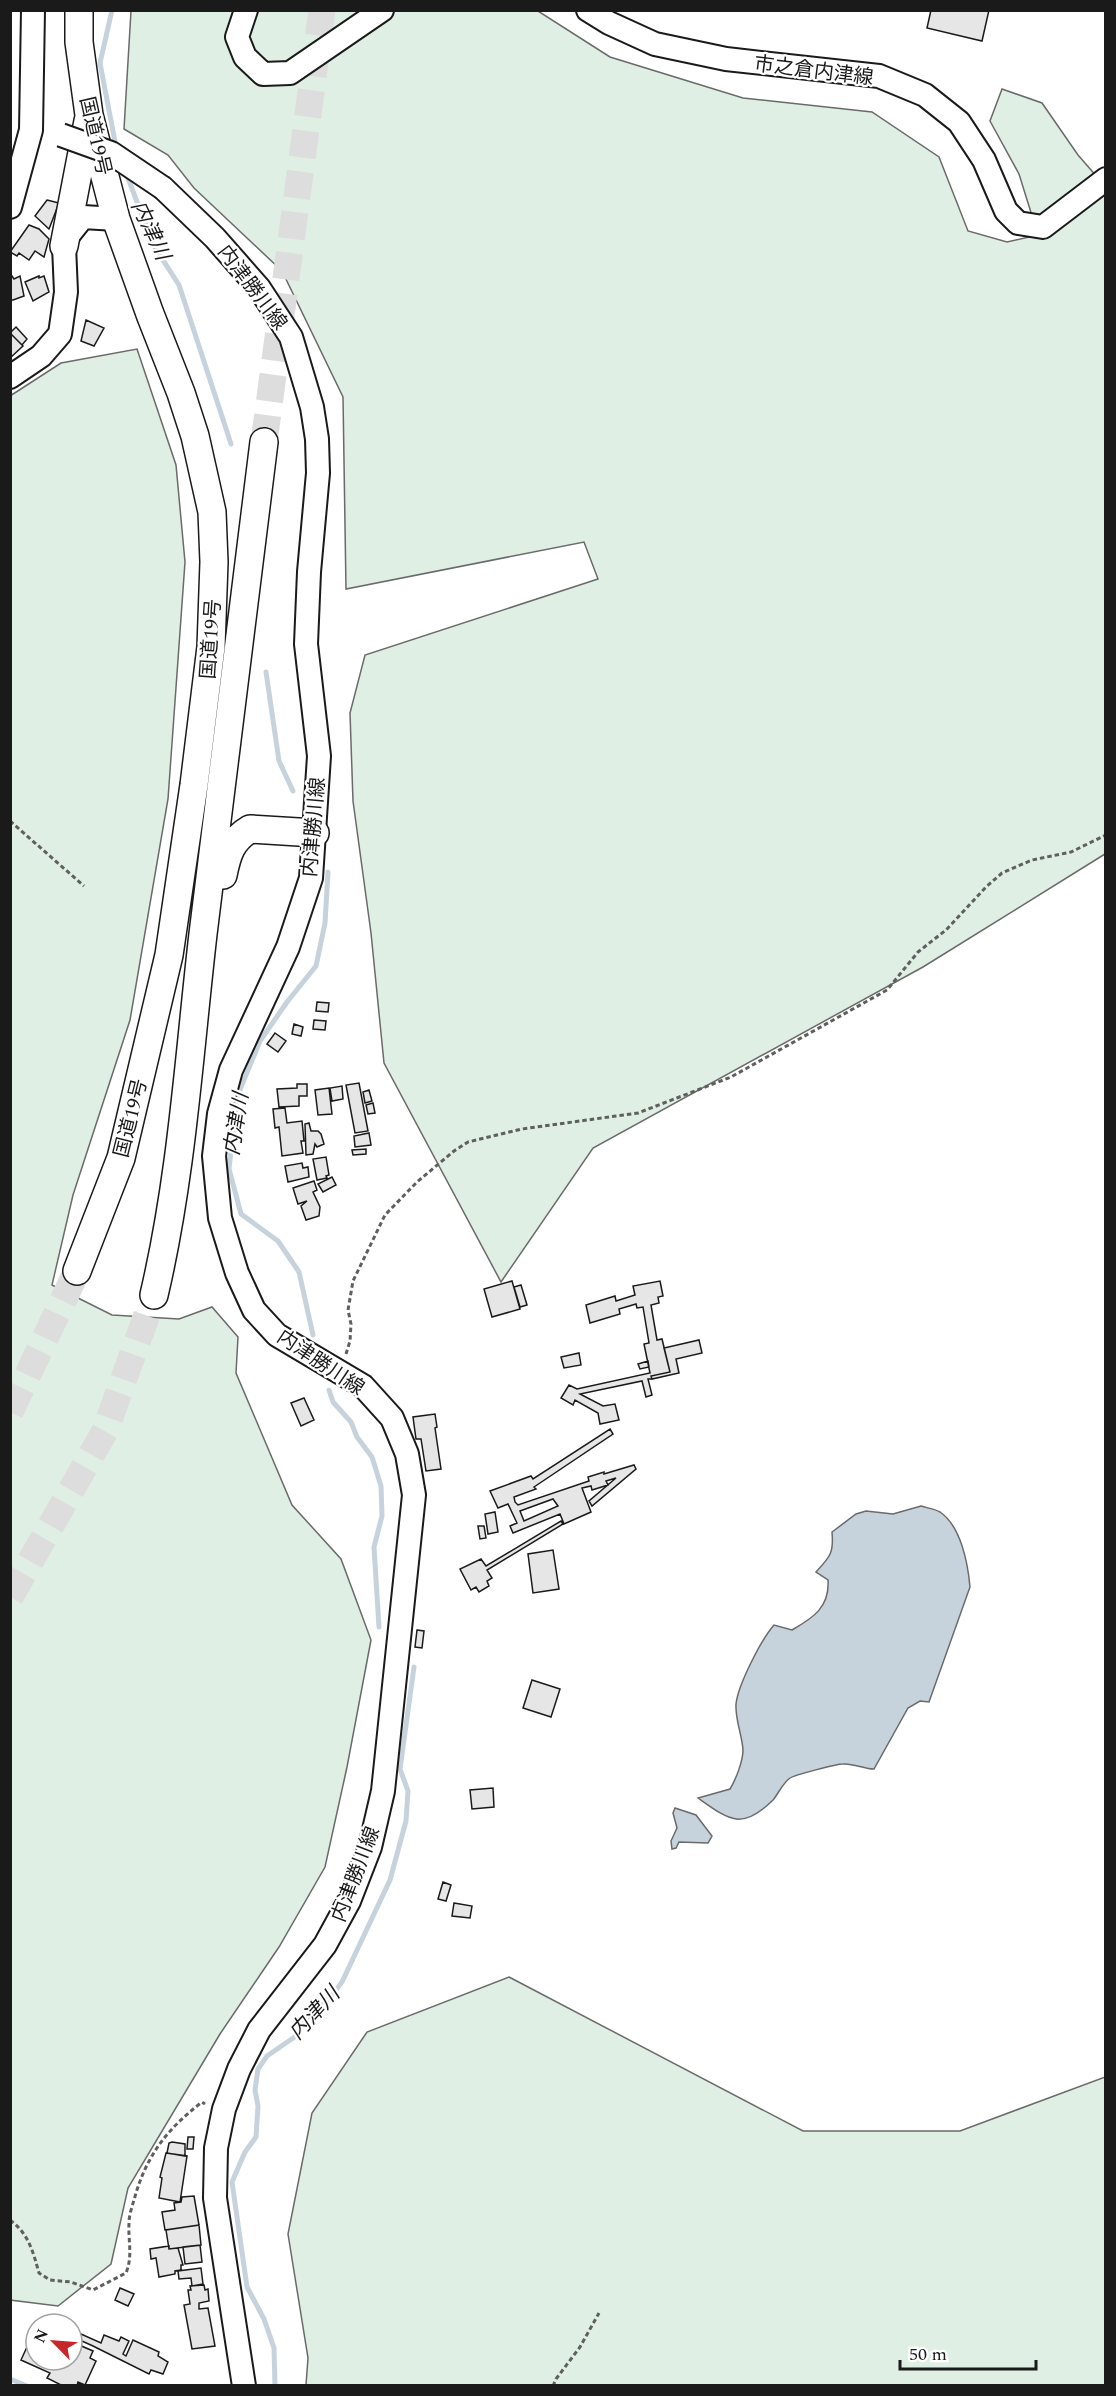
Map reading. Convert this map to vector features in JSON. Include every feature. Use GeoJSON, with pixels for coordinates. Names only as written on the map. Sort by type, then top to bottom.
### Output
{"type":"FeatureCollection","features":[{"type":"Feature","properties":{"kind":"highway","name":"国道19号"},"geometry":{"type":"LineString","coordinates":[[77,1271],[121,1158],[169,955],[194,785],[211,647],[214,562],[212,512],[195,436],[182,393],[150,314],[116,219],[89,115],[79,42],[79,10]]}},
{"type":"Feature","properties":{"kind":"highway"},"geometry":{"type":"LineString","coordinates":[[63,246],[89,115]]}},
{"type":"Feature","properties":{"kind":"highway","name":"国道19号"},"geometry":{"type":"LineString","coordinates":[[154,1295],[162,1262],[176,1169],[264,442]]}},
{"type":"Feature","properties":{"kind":"highway"},"geometry":{"type":"LineString","coordinates":[[233,698],[241,720],[233,794],[235,810],[240,822],[250,829],[315,833]]}},
{"type":"Feature","properties":{"kind":"highway"},"geometry":{"type":"LineString","coordinates":[[203,935],[218,917],[222,879],[228,852],[234,842],[250,829]]}},
{"type":"Feature","properties":{"kind":"main road"},"geometry":{"type":"LineString","coordinates":[[10,207],[31,130],[33,10]]}},
{"type":"Feature","properties":{"kind":"main road"},"geometry":{"type":"LineString","coordinates":[[246,10],[237,37],[245,57],[263,74],[290,73],[382,10]]}},
{"type":"Feature","properties":{"kind":"main road","name":"市之倉内津線"},"geometry":{"type":"LineString","coordinates":[[588,10],[609,23],[655,44],[726,59],[879,76],[925,96],[959,122],[984,160],[1006,211],[1018,223],[1043,227],[1106,179]]}},
{"type":"Feature","properties":{"kind":"main road","name":"内津勝川線"},"geometry":{"type":"LineString","coordinates":[[31,130],[62,135],[111,153],[163,188],[215,238],[259,288],[291,337],[312,407],[317,439],[318,473],[309,572],[306,644],[320,756],[310,878],[288,947],[231,1070],[219,1114],[214,1156],[220,1218],[237,1273],[254,1310],[277,1335],[363,1386],[392,1418],[406,1454],[414,1495],[382,1791],[370,1847],[349,1900],[325,1945],[259,2030],[239,2069],[224,2109],[216,2148],[215,2198],[244,2385]]}},
{"type":"Feature","properties":{"kind":"main road"},"geometry":{"type":"LineString","coordinates":[[10,377],[41,356],[60,334],[66,292],[63,246],[67,237],[83,217],[116,219]]}},
{"type":"Feature","properties":{"kind":"path"},"geometry":{"type":"LineString","coordinates":[[10,821],[84,886]]}},
{"type":"Feature","properties":{"kind":"path"},"geometry":{"type":"LineString","coordinates":[[341,1372],[350,1341],[351,1324],[348,1310],[353,1281],[385,1215],[417,1182],[454,1151],[468,1142],[522,1129],[638,1113],[731,1077],[887,990],[918,952],[946,930],[986,886],[1002,873],[1032,860],[1071,852],[1106,835]]}},
{"type":"Feature","properties":{"kind":"path"},"geometry":{"type":"LineString","coordinates":[[10,2220],[20,2227],[30,2242],[39,2273],[50,2280],[71,2282],[93,2290],[105,2286],[126,2273],[130,2261],[129,2221],[138,2187],[155,2149],[177,2121],[202,2102],[224,2109]]}},
{"type":"Feature","properties":{"kind":"path"},"geometry":{"type":"LineString","coordinates":[[554,2385],[580,2347],[599,2313]]}},
{"type":"Feature","properties":{"kind":"green space"},"geometry":{"type":"Polygon","coordinates":[[[131,11],[538,11],[610,57],[743,98],[872,112],[939,157],[968,231],[1007,242],[1038,235],[1019,174],[990,121],[1002,89],[1042,103],[1078,155],[1105,186],[1105,854],[923,967],[593,1148],[501,1282],[384,1063],[371,933],[353,801],[350,713],[365,655],[598,579],[584,542],[346,589],[343,397],[282,271],[194,188],[168,155],[124,129],[131,11]]]}},
{"type":"Feature","properties":{"kind":"green space"},"geometry":{"type":"Polygon","coordinates":[[[137,349],[176,465],[185,562],[168,799],[130,1020],[73,1195],[52,1285],[112,1315],[179,1319],[212,1307],[238,1337],[236,1373],[292,1505],[341,1559],[371,1640],[325,1867],[279,1947],[220,2034],[128,2188],[111,2264],[58,2306],[10,2300],[10,396],[61,363],[137,349]]]}},
{"type":"Feature","properties":{"kind":"green space"},"geometry":{"type":"Polygon","coordinates":[[[509,1977],[803,2131],[960,2131],[1105,2077],[1105,2385],[306,2385],[308,2358],[288,2234],[312,2113],[367,2032],[509,1977]]]}},
{"type":"Feature","properties":{"kind":"shaded area"},"geometry":{"type":"Polygon","coordinates":[[[921,1506],[940,1512],[953,1526],[962,1546],[970,1587],[929,1702],[920,1701],[908,1708],[874,1769],[843,1764],[790,1778],[762,1810],[744,1819],[736,1819],[718,1812],[698,1798],[730,1789],[739,1770],[743,1750],[736,1704],[745,1675],[769,1632],[774,1625],[792,1630],[807,1621],[823,1605],[828,1580],[816,1572],[830,1554],[832,1532],[856,1514],[866,1511],[893,1514],[921,1506]]]}},
{"type":"Feature","properties":{"kind":"shaded area"},"geometry":{"type":"Polygon","coordinates":[[[675,1808],[696,1815],[712,1836],[708,1843],[679,1842],[676,1848],[672,1849],[671,1841],[677,1828],[673,1813],[675,1808]]]}},
{"type":"Feature","properties":{"kind":"building"},"geometry":{"type":"Polygon","coordinates":[[[931,10],[989,10],[982,41],[927,28],[931,10]]]}},
{"type":"Feature","properties":{"kind":"building"},"geometry":{"type":"Polygon","coordinates":[[[47,200],[59,203],[49,229],[35,216],[47,200]]]}},
{"type":"Feature","properties":{"kind":"building"},"geometry":{"type":"Polygon","coordinates":[[[29,225],[39,229],[49,239],[44,257],[35,251],[29,260],[19,253],[17,256],[10,252],[29,225]]]}},
{"type":"Feature","properties":{"kind":"building"},"geometry":{"type":"Polygon","coordinates":[[[10,273],[14,279],[20,276],[24,296],[13,300],[10,300],[10,273]]]}},
{"type":"Feature","properties":{"kind":"building"},"geometry":{"type":"Polygon","coordinates":[[[39,276],[39,278],[44,276],[49,292],[33,301],[25,282],[39,276]]]}},
{"type":"Feature","properties":{"kind":"building"},"geometry":{"type":"Polygon","coordinates":[[[86,320],[104,328],[94,346],[81,341],[86,320]]]}},
{"type":"Feature","properties":{"kind":"building"},"geometry":{"type":"Polygon","coordinates":[[[16,327],[27,339],[22,345],[10,333],[16,327]]]}},
{"type":"Feature","properties":{"kind":"building"},"geometry":{"type":"Polygon","coordinates":[[[10,333],[23,346],[10,358],[10,333]]]}},
{"type":"Feature","properties":{"kind":"building"},"geometry":{"type":"Polygon","coordinates":[[[317,1002],[329,1003],[328,1012],[316,1011],[317,1002]]]}},
{"type":"Feature","properties":{"kind":"building"},"geometry":{"type":"Polygon","coordinates":[[[314,1020],[326,1021],[325,1030],[313,1029],[314,1020]]]}},
{"type":"Feature","properties":{"kind":"building"},"geometry":{"type":"Polygon","coordinates":[[[294,1024],[303,1027],[301,1036],[292,1034],[294,1024]]]}},
{"type":"Feature","properties":{"kind":"building"},"geometry":{"type":"Polygon","coordinates":[[[275,1033],[286,1041],[278,1052],[267,1044],[275,1033]]]}},
{"type":"Feature","properties":{"kind":"building"},"geometry":{"type":"Polygon","coordinates":[[[359,1083],[368,1131],[355,1133],[346,1085],[359,1083]]]}},
{"type":"Feature","properties":{"kind":"building"},"geometry":{"type":"Polygon","coordinates":[[[297,1084],[307,1084],[307,1096],[299,1096],[299,1106],[279,1107],[277,1089],[297,1088],[297,1084]]]}},
{"type":"Feature","properties":{"kind":"building"},"geometry":{"type":"Polygon","coordinates":[[[342,1086],[343,1099],[332,1101],[330,1088],[342,1086]]]}},
{"type":"Feature","properties":{"kind":"building"},"geometry":{"type":"Polygon","coordinates":[[[329,1088],[332,1114],[318,1115],[315,1090],[329,1088]]]}},
{"type":"Feature","properties":{"kind":"building"},"geometry":{"type":"Polygon","coordinates":[[[369,1090],[372,1101],[365,1103],[363,1092],[369,1090]]]}},
{"type":"Feature","properties":{"kind":"building"},"geometry":{"type":"Polygon","coordinates":[[[373,1103],[375,1113],[368,1114],[366,1105],[373,1103]]]}},
{"type":"Feature","properties":{"kind":"building"},"geometry":{"type":"Polygon","coordinates":[[[285,1108],[287,1123],[302,1121],[303,1153],[282,1156],[279,1127],[275,1128],[273,1109],[285,1108]]]}},
{"type":"Feature","properties":{"kind":"building"},"geometry":{"type":"Polygon","coordinates":[[[309,1123],[311,1131],[318,1131],[321,1134],[324,1144],[317,1147],[315,1144],[313,1154],[306,1155],[305,1124],[309,1123]]]}},
{"type":"Feature","properties":{"kind":"building"},"geometry":{"type":"Polygon","coordinates":[[[369,1133],[371,1145],[355,1147],[354,1136],[369,1133]]]}},
{"type":"Feature","properties":{"kind":"building"},"geometry":{"type":"Polygon","coordinates":[[[366,1149],[366,1154],[353,1155],[352,1150],[366,1149]]]}},
{"type":"Feature","properties":{"kind":"building"},"geometry":{"type":"Polygon","coordinates":[[[326,1157],[329,1175],[326,1176],[327,1178],[317,1180],[313,1159],[326,1157]]]}},
{"type":"Feature","properties":{"kind":"building"},"geometry":{"type":"Polygon","coordinates":[[[302,1163],[303,1168],[308,1167],[309,1177],[288,1182],[285,1166],[302,1163]]]}},
{"type":"Feature","properties":{"kind":"building"},"geometry":{"type":"Polygon","coordinates":[[[332,1177],[336,1185],[323,1192],[318,1184],[332,1177]]]}},
{"type":"Feature","properties":{"kind":"building"},"geometry":{"type":"Polygon","coordinates":[[[314,1181],[317,1190],[313,1192],[320,1207],[319,1216],[306,1220],[301,1206],[307,1201],[298,1204],[293,1188],[314,1181]]]}},
{"type":"Feature","properties":{"kind":"building"},"geometry":{"type":"Polygon","coordinates":[[[512,1281],[520,1309],[492,1317],[484,1289],[512,1281]]]}},
{"type":"Feature","properties":{"kind":"building"},"geometry":{"type":"Polygon","coordinates":[[[660,1281],[663,1296],[658,1297],[659,1303],[651,1305],[657,1340],[662,1339],[670,1372],[651,1376],[652,1379],[648,1379],[652,1395],[646,1397],[642,1381],[580,1394],[603,1406],[615,1404],[619,1420],[600,1424],[598,1413],[575,1400],[573,1405],[561,1398],[569,1385],[577,1389],[650,1373],[644,1344],[649,1343],[643,1307],[637,1308],[636,1304],[619,1309],[620,1314],[590,1323],[586,1305],[615,1296],[616,1301],[635,1295],[633,1286],[660,1281]]]}},
{"type":"Feature","properties":{"kind":"building"},"geometry":{"type":"Polygon","coordinates":[[[521,1285],[527,1305],[520,1307],[514,1287],[521,1285]]]}},
{"type":"Feature","properties":{"kind":"building"},"geometry":{"type":"Polygon","coordinates":[[[699,1340],[702,1353],[676,1359],[679,1373],[652,1379],[651,1376],[670,1372],[664,1348],[699,1340]]]}},
{"type":"Feature","properties":{"kind":"building"},"geometry":{"type":"Polygon","coordinates":[[[579,1353],[581,1365],[564,1368],[561,1357],[579,1353]]]}},
{"type":"Feature","properties":{"kind":"building"},"geometry":{"type":"Polygon","coordinates":[[[648,1361],[649,1367],[640,1369],[638,1364],[648,1361]]]}},
{"type":"Feature","properties":{"kind":"building"},"geometry":{"type":"Polygon","coordinates":[[[304,1398],[314,1420],[301,1426],[291,1403],[304,1398]]]}},
{"type":"Feature","properties":{"kind":"building"},"geometry":{"type":"Polygon","coordinates":[[[435,1414],[441,1469],[426,1471],[421,1439],[416,1439],[413,1417],[435,1414]]]}},
{"type":"Feature","properties":{"kind":"building"},"geometry":{"type":"Polygon","coordinates":[[[610,1429],[613,1434],[534,1487],[536,1489],[514,1497],[518,1505],[589,1481],[588,1477],[634,1465],[636,1469],[592,1506],[589,1501],[608,1485],[592,1490],[591,1486],[582,1488],[591,1512],[564,1524],[560,1514],[513,1533],[510,1526],[517,1523],[508,1504],[498,1508],[490,1491],[531,1476],[533,1479],[610,1429]],[[616,1478],[606,1481],[608,1485],[616,1478]],[[553,1499],[520,1511],[524,1521],[558,1506],[553,1499]]]}},
{"type":"Feature","properties":{"kind":"building"},"geometry":{"type":"Polygon","coordinates":[[[495,1512],[498,1532],[488,1534],[485,1514],[495,1512]]]}},
{"type":"Feature","properties":{"kind":"building"},"geometry":{"type":"Polygon","coordinates":[[[561,1521],[563,1524],[487,1570],[492,1578],[487,1581],[489,1586],[479,1592],[476,1587],[471,1590],[460,1569],[481,1559],[486,1566],[561,1521]]]}},
{"type":"Feature","properties":{"kind":"building"},"geometry":{"type":"Polygon","coordinates":[[[478,1526],[484,1526],[486,1538],[480,1539],[478,1526]]]}},
{"type":"Feature","properties":{"kind":"building"},"geometry":{"type":"Polygon","coordinates":[[[553,1550],[559,1589],[533,1593],[528,1554],[553,1550]]]}},
{"type":"Feature","properties":{"kind":"building"},"geometry":{"type":"Polygon","coordinates":[[[417,1630],[424,1631],[422,1648],[415,1647],[417,1630]]]}},
{"type":"Feature","properties":{"kind":"building"},"geometry":{"type":"Polygon","coordinates":[[[532,1680],[560,1689],[551,1717],[523,1708],[532,1680]]]}},
{"type":"Feature","properties":{"kind":"building"},"geometry":{"type":"Polygon","coordinates":[[[493,1788],[494,1807],[472,1809],[470,1790],[493,1788]]]}},
{"type":"Feature","properties":{"kind":"building"},"geometry":{"type":"Polygon","coordinates":[[[443,1882],[451,1885],[446,1901],[438,1899],[443,1882]]]}},
{"type":"Feature","properties":{"kind":"building"},"geometry":{"type":"Polygon","coordinates":[[[454,1903],[472,1906],[470,1918],[452,1916],[454,1903]]]}},
{"type":"Feature","properties":{"kind":"building"},"geometry":{"type":"Polygon","coordinates":[[[188,2137],[194,2137],[193,2149],[187,2149],[188,2137]]]}},
{"type":"Feature","properties":{"kind":"building"},"geometry":{"type":"Polygon","coordinates":[[[169,2143],[185,2144],[185,2156],[167,2153],[169,2143]]]}},
{"type":"Feature","properties":{"kind":"building"},"geometry":{"type":"Polygon","coordinates":[[[166,2153],[187,2156],[180,2202],[159,2198],[162,2178],[160,2177],[166,2153]]]}},
{"type":"Feature","properties":{"kind":"building"},"geometry":{"type":"Polygon","coordinates":[[[194,2196],[199,2225],[165,2230],[162,2212],[175,2210],[174,2203],[181,2202],[182,2197],[194,2196]]]}},
{"type":"Feature","properties":{"kind":"building"},"geometry":{"type":"Polygon","coordinates":[[[199,2225],[201,2245],[169,2249],[166,2230],[199,2225]]]}},
{"type":"Feature","properties":{"kind":"building"},"geometry":{"type":"Polygon","coordinates":[[[200,2245],[202,2262],[185,2264],[183,2247],[200,2245]]]}},
{"type":"Feature","properties":{"kind":"building"},"geometry":{"type":"Polygon","coordinates":[[[169,2246],[169,2249],[178,2248],[183,2265],[181,2265],[181,2270],[175,2271],[175,2274],[159,2277],[156,2258],[151,2259],[150,2249],[169,2246]]]}},
{"type":"Feature","properties":{"kind":"building"},"geometry":{"type":"Polygon","coordinates":[[[201,2268],[203,2284],[192,2286],[191,2278],[179,2279],[178,2271],[201,2268]]]}},
{"type":"Feature","properties":{"kind":"building"},"geometry":{"type":"Polygon","coordinates":[[[204,2285],[205,2290],[208,2289],[209,2301],[199,2303],[199,2309],[208,2308],[215,2346],[192,2349],[184,2305],[190,2304],[188,2290],[191,2290],[190,2286],[204,2285]]]}},
{"type":"Feature","properties":{"kind":"building"},"geometry":{"type":"Polygon","coordinates":[[[120,2288],[134,2294],[128,2306],[115,2300],[120,2288]]]}},
{"type":"Feature","properties":{"kind":"building"},"geometry":{"type":"Polygon","coordinates":[[[84,2335],[101,2343],[104,2335],[119,2341],[121,2337],[129,2341],[123,2354],[126,2356],[133,2340],[159,2352],[158,2356],[168,2362],[163,2374],[151,2370],[149,2374],[84,2342],[84,2335]]]}},
{"type":"Feature","properties":{"kind":"building"},"geometry":{"type":"Polygon","coordinates":[[[84,2347],[93,2351],[90,2358],[96,2361],[85,2385],[78,2382],[77,2386],[63,2386],[47,2378],[50,2373],[48,2372],[84,2372],[84,2347]]]}},
{"type":"Feature","properties":{"kind":"waterway","name":"内津川"},"geometry":{"type":"LineString","coordinates":[[112,10],[100,63],[116,147]]}},
{"type":"Feature","properties":{"kind":"waterway","name":"内津川"},"geometry":{"type":"LineString","coordinates":[[126,173],[154,246],[179,285],[231,444]]}},
{"type":"Feature","properties":{"kind":"waterway","name":"内津川"},"geometry":{"type":"LineString","coordinates":[[266,672],[279,761],[293,791]]}},
{"type":"Feature","properties":{"kind":"waterway","name":"内津川"},"geometry":{"type":"LineString","coordinates":[[313,1335],[299,1272],[278,1241],[241,1214],[229,1169],[237,1097],[260,1041],[316,966],[325,923],[328,872]]}},
{"type":"Feature","properties":{"kind":"waterway","name":"内津川"},"geometry":{"type":"LineString","coordinates":[[329,1390],[333,1402],[351,1422],[357,1437],[372,1457],[381,1486],[382,1516],[374,1547],[379,1627]]}},
{"type":"Feature","properties":{"kind":"waterway","name":"内津川"},"geometry":{"type":"LineString","coordinates":[[275,2386],[274,2348],[264,2319],[247,2287],[232,2182],[245,2152],[256,2137],[258,2106],[255,2090],[258,2069],[267,2056],[296,2036],[312,2011],[333,1994],[342,1982],[390,1880],[406,1821],[408,1791],[400,1769],[414,1667]]}},
{"type":"Feature","properties":{"kind":"waterway"},"geometry":{"type":"LineString","coordinates":[[10,2379],[27,2386]]}},
{"type":"Feature","properties":{"kind":"tunnel"},"geometry":{"type":"LineString","coordinates":[[264,442],[322,10]]}},
{"type":"Feature","properties":{"kind":"tunnel"},"geometry":{"type":"LineString","coordinates":[[10,1412],[77,1271]]}},
{"type":"Feature","properties":{"kind":"tunnel"},"geometry":{"type":"LineString","coordinates":[[10,1597],[105,1431],[154,1295]]}}]}
